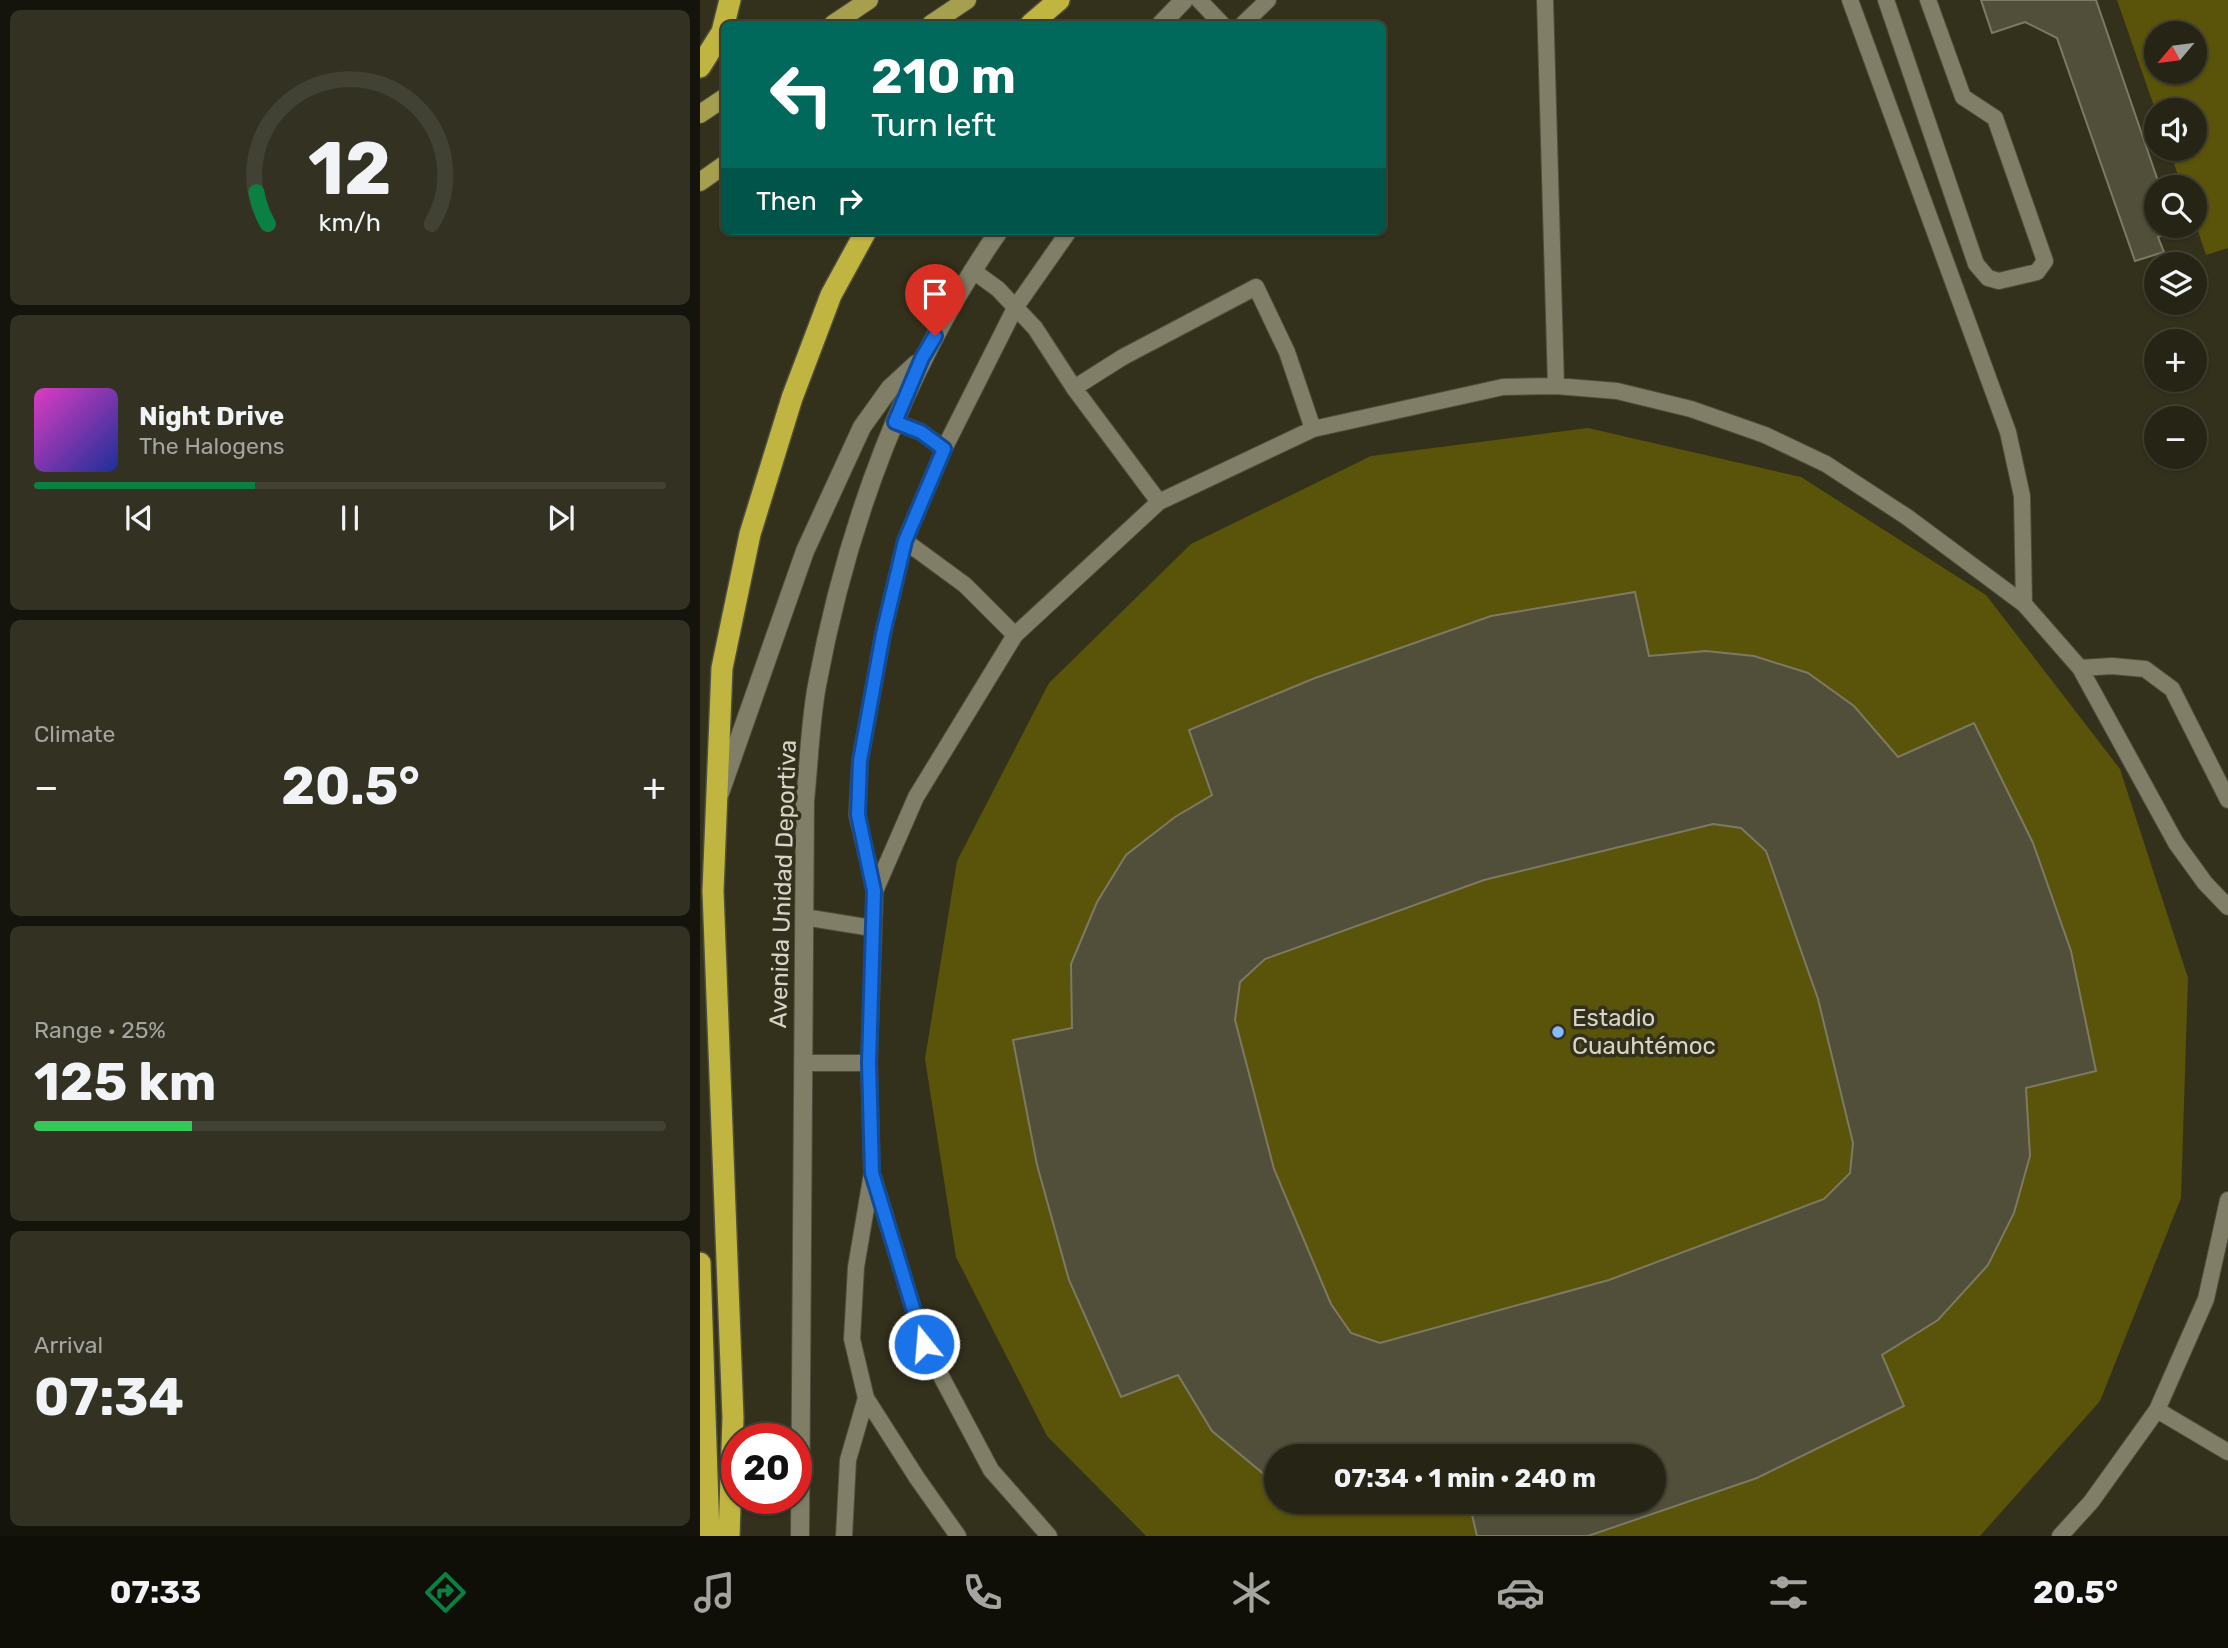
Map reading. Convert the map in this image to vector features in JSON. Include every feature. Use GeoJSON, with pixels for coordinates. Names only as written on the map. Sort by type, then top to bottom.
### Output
{"type":"FeatureCollection","features":[{"type":"Feature","properties":{"kind":"highway"},"geometry":{"type":"LineString","coordinates":[[725,21],[730,0]]}},
{"type":"Feature","properties":{"kind":"highway"},"geometry":{"type":"LineString","coordinates":[[1034,21],[1059,0]]}},
{"type":"Feature","properties":{"kind":"highway"},"geometry":{"type":"LineString","coordinates":[[700,67],[721,34]]}},
{"type":"Feature","properties":{"kind":"highway"},"geometry":{"type":"LineString","coordinates":[[729,1536],[733,1418],[713,891],[722,668],[750,534],[802,372],[831,295],[864,235]]}},
{"type":"Feature","properties":{"kind":"highway"},"geometry":{"type":"LineString","coordinates":[[700,1263],[709,1536]]}},
{"type":"Feature","properties":{"kind":"main road"},"geometry":{"type":"LineString","coordinates":[[838,21],[869,0]]}},
{"type":"Feature","properties":{"kind":"main road"},"geometry":{"type":"LineString","coordinates":[[936,21],[967,0]]}},
{"type":"Feature","properties":{"kind":"main road"},"geometry":{"type":"LineString","coordinates":[[700,114],[721,100]]}},
{"type":"Feature","properties":{"kind":"main road"},"geometry":{"type":"LineString","coordinates":[[700,182],[721,167]]}},
{"type":"Feature","properties":{"kind":"street"},"geometry":{"type":"LineString","coordinates":[[1164,21],[1184,0]]}},
{"type":"Feature","properties":{"kind":"street","name":"Avenida Unidad Deportiva"},"geometry":{"type":"LineString","coordinates":[[800,1536],[805,801],[816,688],[857,519],[895,422],[922,358],[972,270],[996,235]]}},
{"type":"Feature","properties":{"kind":"street"},"geometry":{"type":"LineString","coordinates":[[717,803],[805,551],[856,440],[890,388],[922,358]]}},
{"type":"Feature","properties":{"kind":"lane"},"geometry":{"type":"LineString","coordinates":[[1199,0],[1219,21]]}},
{"type":"Feature","properties":{"kind":"lane"},"geometry":{"type":"LineString","coordinates":[[1246,21],[1268,0]]}},
{"type":"Feature","properties":{"kind":"lane"},"geometry":{"type":"LineString","coordinates":[[1545,0],[1556,386]]}},
{"type":"Feature","properties":{"kind":"lane"},"geometry":{"type":"LineString","coordinates":[[1850,0],[2008,432],[2021,496],[2024,604]]}},
{"type":"Feature","properties":{"kind":"lane"},"geometry":{"type":"LineString","coordinates":[[1886,0],[1976,264],[1988,278],[1999,281],[2037,272],[2045,261],[1994,118],[1963,97],[1928,0]]}},
{"type":"Feature","properties":{"kind":"lane"},"geometry":{"type":"LineString","coordinates":[[958,1536],[916,1478],[866,1398],[852,1339],[856,1267],[872,1173],[869,1063],[874,891],[858,815],[860,761],[883,634],[905,541],[944,449],[1015,308],[1066,235]]}},
{"type":"Feature","properties":{"kind":"lane"},"geometry":{"type":"LineString","coordinates":[[972,270],[998,289],[1034,328],[1074,388],[1159,502]]}},
{"type":"Feature","properties":{"kind":"lane"},"geometry":{"type":"LineString","coordinates":[[1074,388],[1123,357],[1256,288],[1287,352],[1313,429]]}},
{"type":"Feature","properties":{"kind":"lane"},"geometry":{"type":"LineString","coordinates":[[874,891],[916,797],[1015,635],[1159,502],[1313,429],[1503,387],[1556,386],[1617,391],[1691,409],[1765,435],[1838,472],[1907,517],[2024,604],[2080,668],[2176,843],[2204,883],[2228,907]]}},
{"type":"Feature","properties":{"kind":"lane"},"geometry":{"type":"LineString","coordinates":[[895,422],[921,432],[944,449]]}},
{"type":"Feature","properties":{"kind":"lane"},"geometry":{"type":"LineString","coordinates":[[905,541],[965,585],[1015,635]]}},
{"type":"Feature","properties":{"kind":"lane"},"geometry":{"type":"LineString","coordinates":[[2080,668],[2112,666],[2145,669],[2172,689],[2228,800]]}},
{"type":"Feature","properties":{"kind":"lane"},"geometry":{"type":"LineString","coordinates":[[804,917],[872,928]]}},
{"type":"Feature","properties":{"kind":"lane"},"geometry":{"type":"LineString","coordinates":[[803,1062],[869,1063]]}},
{"type":"Feature","properties":{"kind":"lane"},"geometry":{"type":"LineString","coordinates":[[872,1173],[924,1344],[991,1470],[1049,1536]]}},
{"type":"Feature","properties":{"kind":"lane"},"geometry":{"type":"LineString","coordinates":[[2060,1536],[2091,1502],[2157,1410],[2206,1299],[2228,1200]]}},
{"type":"Feature","properties":{"kind":"lane"},"geometry":{"type":"LineString","coordinates":[[844,1536],[848,1461],[866,1398]]}},
{"type":"Feature","properties":{"kind":"lane"},"geometry":{"type":"LineString","coordinates":[[2157,1410],[2228,1451]]}},
{"type":"Feature","properties":{"kind":"shaded area"},"geometry":{"type":"Polygon","coordinates":[[[2117,0],[2228,0],[2228,248],[2207,255],[2200,238],[2207,238],[2207,175],[2178,175],[2173,161],[2207,161],[2207,98],[2151,98],[2146,84],[2207,84],[2207,21],[2144,21],[2144,78],[2117,0]]]}},
{"type":"Feature","properties":{"kind":"shaded area","name":"Estadio Cuauhtémoc"},"geometry":{"type":"Polygon","coordinates":[[[1588,428],[1801,477],[1986,595],[2120,769],[2188,978],[2181,1198],[2100,1401],[1980,1536],[1146,1536],[1047,1436],[956,1257],[925,1059],[957,861],[1049,683],[1191,544],[1371,456],[1588,428]]]}},
{"type":"Feature","properties":{"kind":"building"},"geometry":{"type":"Polygon","coordinates":[[[1981,0],[2096,0],[2144,140],[2144,161],[2151,161],[2156,175],[2144,175],[2144,238],[2158,238],[2164,252],[2144,252],[2144,258],[2135,261],[2057,38],[2025,22],[1992,33],[1981,0]]]}},
{"type":"Feature","properties":{"kind":"building"},"geometry":{"type":"Polygon","coordinates":[[[1635,592],[1649,656],[1706,651],[1754,656],[1808,673],[1854,706],[1898,757],[1974,723],[2033,843],[2071,951],[2096,1071],[2026,1088],[2030,1156],[2014,1213],[1988,1265],[1938,1320],[1882,1355],[1904,1406],[1757,1478],[1666,1509],[1666,1444],[1264,1444],[1264,1474],[1212,1431],[1178,1375],[1121,1397],[1069,1280],[1037,1165],[1013,1040],[1072,1028],[1071,964],[1097,902],[1126,855],[1175,817],[1212,795],[1189,730],[1315,678],[1491,616],[1635,592]],[[1713,824],[1484,880],[1265,959],[1240,982],[1235,1020],[1274,1169],[1331,1304],[1351,1333],[1380,1343],[1609,1280],[1824,1199],[1850,1173],[1853,1143],[1818,999],[1766,851],[1741,828],[1713,824]]]}},
{"type":"Feature","properties":{"kind":"building"},"geometry":{"type":"Polygon","coordinates":[[[1472,1514],[1652,1514],[1588,1536],[1477,1536],[1472,1514]]]}},
{"type":"Feature","properties":{"kind":"place","name":"Estadio Cuauhtémoc"},"geometry":{"type":"Point","coordinates":[1558,1032]}},
{"type":"Feature","properties":{"kind":"route"},"geometry":{"type":"LineString","coordinates":[[924,1344],[872,1173],[869,1063],[874,891],[858,815],[860,761],[883,634],[905,541],[944,449],[921,432],[895,422],[922,358],[935,336]]}}]}
